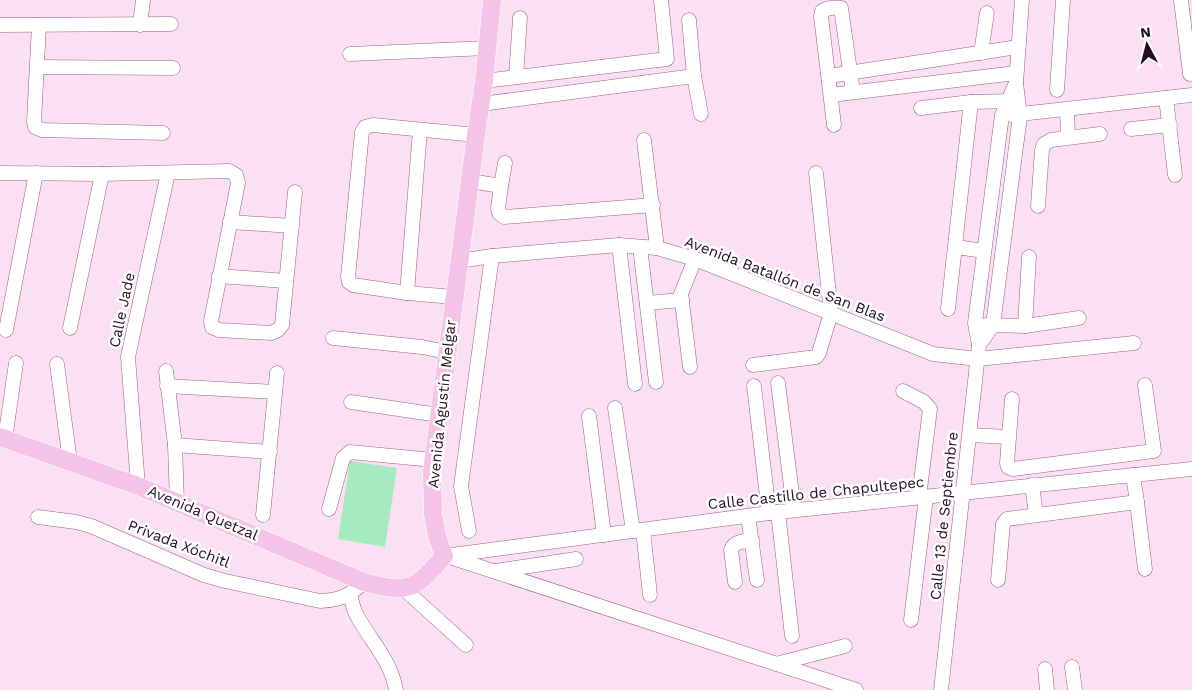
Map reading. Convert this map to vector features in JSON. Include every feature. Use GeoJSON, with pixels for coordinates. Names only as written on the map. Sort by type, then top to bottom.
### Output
{"type":"FeatureCollection","features":[{"type":"Feature","properties":{"kind":"main road","name":"Avenida Agustín Melgar"},"geometry":{"type":"LineString","coordinates":[[444,556],[437,536],[433,514],[432,471],[484,81],[492,0]]}},
{"type":"Feature","properties":{"kind":"main road","name":"Avenida Quetzal"},"geometry":{"type":"LineString","coordinates":[[2,438],[138,486],[364,582],[386,588],[404,589]]}},
{"type":"Feature","properties":{"kind":"main road"},"geometry":{"type":"LineString","coordinates":[[404,589],[419,583],[444,556]]}},
{"type":"Feature","properties":{"kind":"street"},"geometry":{"type":"LineString","coordinates":[[140,25],[143,0]]}},
{"type":"Feature","properties":{"kind":"street"},"geometry":{"type":"LineString","coordinates":[[661,0],[670,79]]}},
{"type":"Feature","properties":{"kind":"street","name":"Calle 13 de Septiembre"},"geometry":{"type":"LineString","coordinates":[[941,690],[979,352],[975,324],[1002,115],[1013,101],[1022,0]]}},
{"type":"Feature","properties":{"kind":"street"},"geometry":{"type":"LineString","coordinates":[[1057,90],[1063,0]]}},
{"type":"Feature","properties":{"kind":"street"},"geometry":{"type":"LineString","coordinates":[[1181,0],[1190,74]]}},
{"type":"Feature","properties":{"kind":"street"},"geometry":{"type":"LineString","coordinates":[[834,125],[821,16],[822,11],[836,7],[841,8],[853,92]]}},
{"type":"Feature","properties":{"kind":"street"},"geometry":{"type":"LineString","coordinates":[[981,53],[987,13]]}},
{"type":"Feature","properties":{"kind":"street"},"geometry":{"type":"LineString","coordinates":[[516,77],[520,18]]}},
{"type":"Feature","properties":{"kind":"street"},"geometry":{"type":"LineString","coordinates":[[689,20],[694,76],[701,114]]}},
{"type":"Feature","properties":{"kind":"street"},"geometry":{"type":"LineString","coordinates":[[0,25],[171,24]]}},
{"type":"Feature","properties":{"kind":"street"},"geometry":{"type":"LineString","coordinates":[[39,25],[35,127],[42,130],[163,133]]}},
{"type":"Feature","properties":{"kind":"street"},"geometry":{"type":"LineString","coordinates":[[350,54],[488,48]]}},
{"type":"Feature","properties":{"kind":"street"},"geometry":{"type":"LineString","coordinates":[[829,76],[1018,48]]}},
{"type":"Feature","properties":{"kind":"street"},"geometry":{"type":"LineString","coordinates":[[484,81],[667,59]]}},
{"type":"Feature","properties":{"kind":"street"},"geometry":{"type":"LineString","coordinates":[[37,67],[173,68]]}},
{"type":"Feature","properties":{"kind":"street"},"geometry":{"type":"LineString","coordinates":[[481,104],[694,76]]}},
{"type":"Feature","properties":{"kind":"street"},"geometry":{"type":"LineString","coordinates":[[831,95],[1016,78]]}},
{"type":"Feature","properties":{"kind":"street"},"geometry":{"type":"LineString","coordinates":[[1002,115],[1020,116],[1192,95]]}},
{"type":"Feature","properties":{"kind":"street"},"geometry":{"type":"LineString","coordinates":[[1166,98],[1175,175]]}},
{"type":"Feature","properties":{"kind":"street"},"geometry":{"type":"LineString","coordinates":[[921,108],[972,102],[1013,101]]}},
{"type":"Feature","properties":{"kind":"street","name":"Calle 13 de Septiembre"},"geometry":{"type":"LineString","coordinates":[[979,352],[993,325],[1020,116],[1013,101]]}},
{"type":"Feature","properties":{"kind":"street"},"geometry":{"type":"LineString","coordinates":[[948,309],[972,102]]}},
{"type":"Feature","properties":{"kind":"street"},"geometry":{"type":"LineString","coordinates":[[1067,110],[1068,137]]}},
{"type":"Feature","properties":{"kind":"street"},"geometry":{"type":"LineString","coordinates":[[454,297],[408,293],[353,285],[349,282],[362,132],[365,127],[373,125],[476,135]]}},
{"type":"Feature","properties":{"kind":"street"},"geometry":{"type":"LineString","coordinates":[[1130,129],[1170,125]]}},
{"type":"Feature","properties":{"kind":"street"},"geometry":{"type":"LineString","coordinates":[[408,293],[420,130]]}},
{"type":"Feature","properties":{"kind":"street"},"geometry":{"type":"LineString","coordinates":[[1038,206],[1044,144],[1050,140],[1100,134]]}},
{"type":"Feature","properties":{"kind":"street"},"geometry":{"type":"LineString","coordinates":[[644,140],[657,248]]}},
{"type":"Feature","properties":{"kind":"street"},"geometry":{"type":"LineString","coordinates":[[505,163],[498,208],[499,213],[504,216],[653,204]]}},
{"type":"Feature","properties":{"kind":"street"},"geometry":{"type":"LineString","coordinates":[[0,173],[102,174],[229,171],[236,175],[238,182],[211,321],[212,327],[219,330],[271,333],[278,330],[282,325],[295,192]]}},
{"type":"Feature","properties":{"kind":"street","name":"Calle Jade"},"geometry":{"type":"LineString","coordinates":[[138,486],[128,357],[168,173]]}},
{"type":"Feature","properties":{"kind":"street"},"geometry":{"type":"LineString","coordinates":[[753,365],[816,357],[819,353],[831,314],[816,173]]}},
{"type":"Feature","properties":{"kind":"street"},"geometry":{"type":"LineString","coordinates":[[6,330],[36,174]]}},
{"type":"Feature","properties":{"kind":"street"},"geometry":{"type":"LineString","coordinates":[[70,328],[102,174]]}},
{"type":"Feature","properties":{"kind":"street"},"geometry":{"type":"LineString","coordinates":[[470,181],[501,186]]}},
{"type":"Feature","properties":{"kind":"street"},"geometry":{"type":"LineString","coordinates":[[230,222],[292,226]]}},
{"type":"Feature","properties":{"kind":"street"},"geometry":{"type":"LineString","coordinates":[[619,245],[635,384]]}},
{"type":"Feature","properties":{"kind":"street","name":"Avenida Batallón de San Blas"},"geometry":{"type":"LineString","coordinates":[[459,261],[492,256],[619,245],[657,248],[695,259],[933,354],[1134,343]]}},
{"type":"Feature","properties":{"kind":"street"},"geometry":{"type":"LineString","coordinates":[[640,247],[656,382]]}},
{"type":"Feature","properties":{"kind":"street"},"geometry":{"type":"LineString","coordinates":[[956,248],[984,251]]}},
{"type":"Feature","properties":{"kind":"street"},"geometry":{"type":"LineString","coordinates":[[469,531],[461,486],[492,256]]}},
{"type":"Feature","properties":{"kind":"street"},"geometry":{"type":"LineString","coordinates":[[1025,326],[1029,257]]}},
{"type":"Feature","properties":{"kind":"street"},"geometry":{"type":"LineString","coordinates":[[690,367],[682,294],[695,259]]}},
{"type":"Feature","properties":{"kind":"street"},"geometry":{"type":"LineString","coordinates":[[220,276],[286,281]]}},
{"type":"Feature","properties":{"kind":"street"},"geometry":{"type":"LineString","coordinates":[[647,303],[682,300]]}},
{"type":"Feature","properties":{"kind":"street"},"geometry":{"type":"LineString","coordinates":[[975,324],[1025,326],[1079,318]]}},
{"type":"Feature","properties":{"kind":"street"},"geometry":{"type":"LineString","coordinates":[[333,338],[447,352]]}},
{"type":"Feature","properties":{"kind":"street"},"geometry":{"type":"LineString","coordinates":[[2,438],[16,363]]}},
{"type":"Feature","properties":{"kind":"street"},"geometry":{"type":"LineString","coordinates":[[57,364],[70,462]]}},
{"type":"Feature","properties":{"kind":"street"},"geometry":{"type":"LineString","coordinates":[[166,371],[175,445],[177,502]]}},
{"type":"Feature","properties":{"kind":"street"},"geometry":{"type":"LineString","coordinates":[[263,514],[277,373]]}},
{"type":"Feature","properties":{"kind":"street"},"geometry":{"type":"LineString","coordinates":[[778,383],[794,510]]}},
{"type":"Feature","properties":{"kind":"street"},"geometry":{"type":"LineString","coordinates":[[1145,385],[1157,472]]}},
{"type":"Feature","properties":{"kind":"street"},"geometry":{"type":"LineString","coordinates":[[168,386],[275,392]]}},
{"type":"Feature","properties":{"kind":"street"},"geometry":{"type":"LineString","coordinates":[[754,386],[792,636]]}},
{"type":"Feature","properties":{"kind":"street"},"geometry":{"type":"LineString","coordinates":[[903,391],[924,402],[930,409],[911,620]]}},
{"type":"Feature","properties":{"kind":"street"},"geometry":{"type":"LineString","coordinates":[[1012,399],[1008,438],[1008,467],[1013,468],[1154,451]]}},
{"type":"Feature","properties":{"kind":"street"},"geometry":{"type":"LineString","coordinates":[[351,402],[439,415]]}},
{"type":"Feature","properties":{"kind":"street"},"geometry":{"type":"LineString","coordinates":[[615,408],[650,595]]}},
{"type":"Feature","properties":{"kind":"street"},"geometry":{"type":"LineString","coordinates":[[589,416],[604,535]]}},
{"type":"Feature","properties":{"kind":"street"},"geometry":{"type":"LineString","coordinates":[[970,435],[1008,438]]}},
{"type":"Feature","properties":{"kind":"street"},"geometry":{"type":"LineString","coordinates":[[175,445],[270,452]]}},
{"type":"Feature","properties":{"kind":"street"},"geometry":{"type":"LineString","coordinates":[[330,509],[343,458],[350,452],[433,460]]}},
{"type":"Feature","properties":{"kind":"street","name":"Calle Castillo de Chapultepec"},"geometry":{"type":"LineString","coordinates":[[444,556],[773,512],[1192,469]]}},
{"type":"Feature","properties":{"kind":"street"},"geometry":{"type":"LineString","coordinates":[[1133,475],[1145,569]]}},
{"type":"Feature","properties":{"kind":"street"},"geometry":{"type":"LineString","coordinates":[[1032,486],[1036,514]]}},
{"type":"Feature","properties":{"kind":"street"},"geometry":{"type":"LineString","coordinates":[[998,580],[1003,524],[1008,519],[1137,502]]}},
{"type":"Feature","properties":{"kind":"street"},"geometry":{"type":"LineString","coordinates":[[748,516],[757,580]]}},
{"type":"Feature","properties":{"kind":"street","name":"Privada Xóchitl"},"geometry":{"type":"LineString","coordinates":[[38,517],[91,526],[204,575],[320,601],[336,600],[350,595],[364,582]]}},
{"type":"Feature","properties":{"kind":"street"},"geometry":{"type":"LineString","coordinates":[[734,582],[732,546],[736,543],[752,540]]}},
{"type":"Feature","properties":{"kind":"street"},"geometry":{"type":"LineString","coordinates":[[444,556],[856,690]]}},
{"type":"Feature","properties":{"kind":"street"},"geometry":{"type":"LineString","coordinates":[[494,572],[576,559]]}},
{"type":"Feature","properties":{"kind":"street"},"geometry":{"type":"LineString","coordinates":[[404,589],[466,644]]}},
{"type":"Feature","properties":{"kind":"street"},"geometry":{"type":"LineString","coordinates":[[350,595],[355,612],[387,661],[396,690]]}},
{"type":"Feature","properties":{"kind":"street"},"geometry":{"type":"LineString","coordinates":[[776,664],[845,646]]}},
{"type":"Feature","properties":{"kind":"street"},"geometry":{"type":"LineString","coordinates":[[1072,668],[1074,690]]}},
{"type":"Feature","properties":{"kind":"street"},"geometry":{"type":"LineString","coordinates":[[1045,669],[1047,690]]}},
{"type":"Feature","properties":{"kind":"green space"},"geometry":{"type":"Polygon","coordinates":[[[350,461],[397,468],[385,547],[338,539],[350,461]]]}}]}
